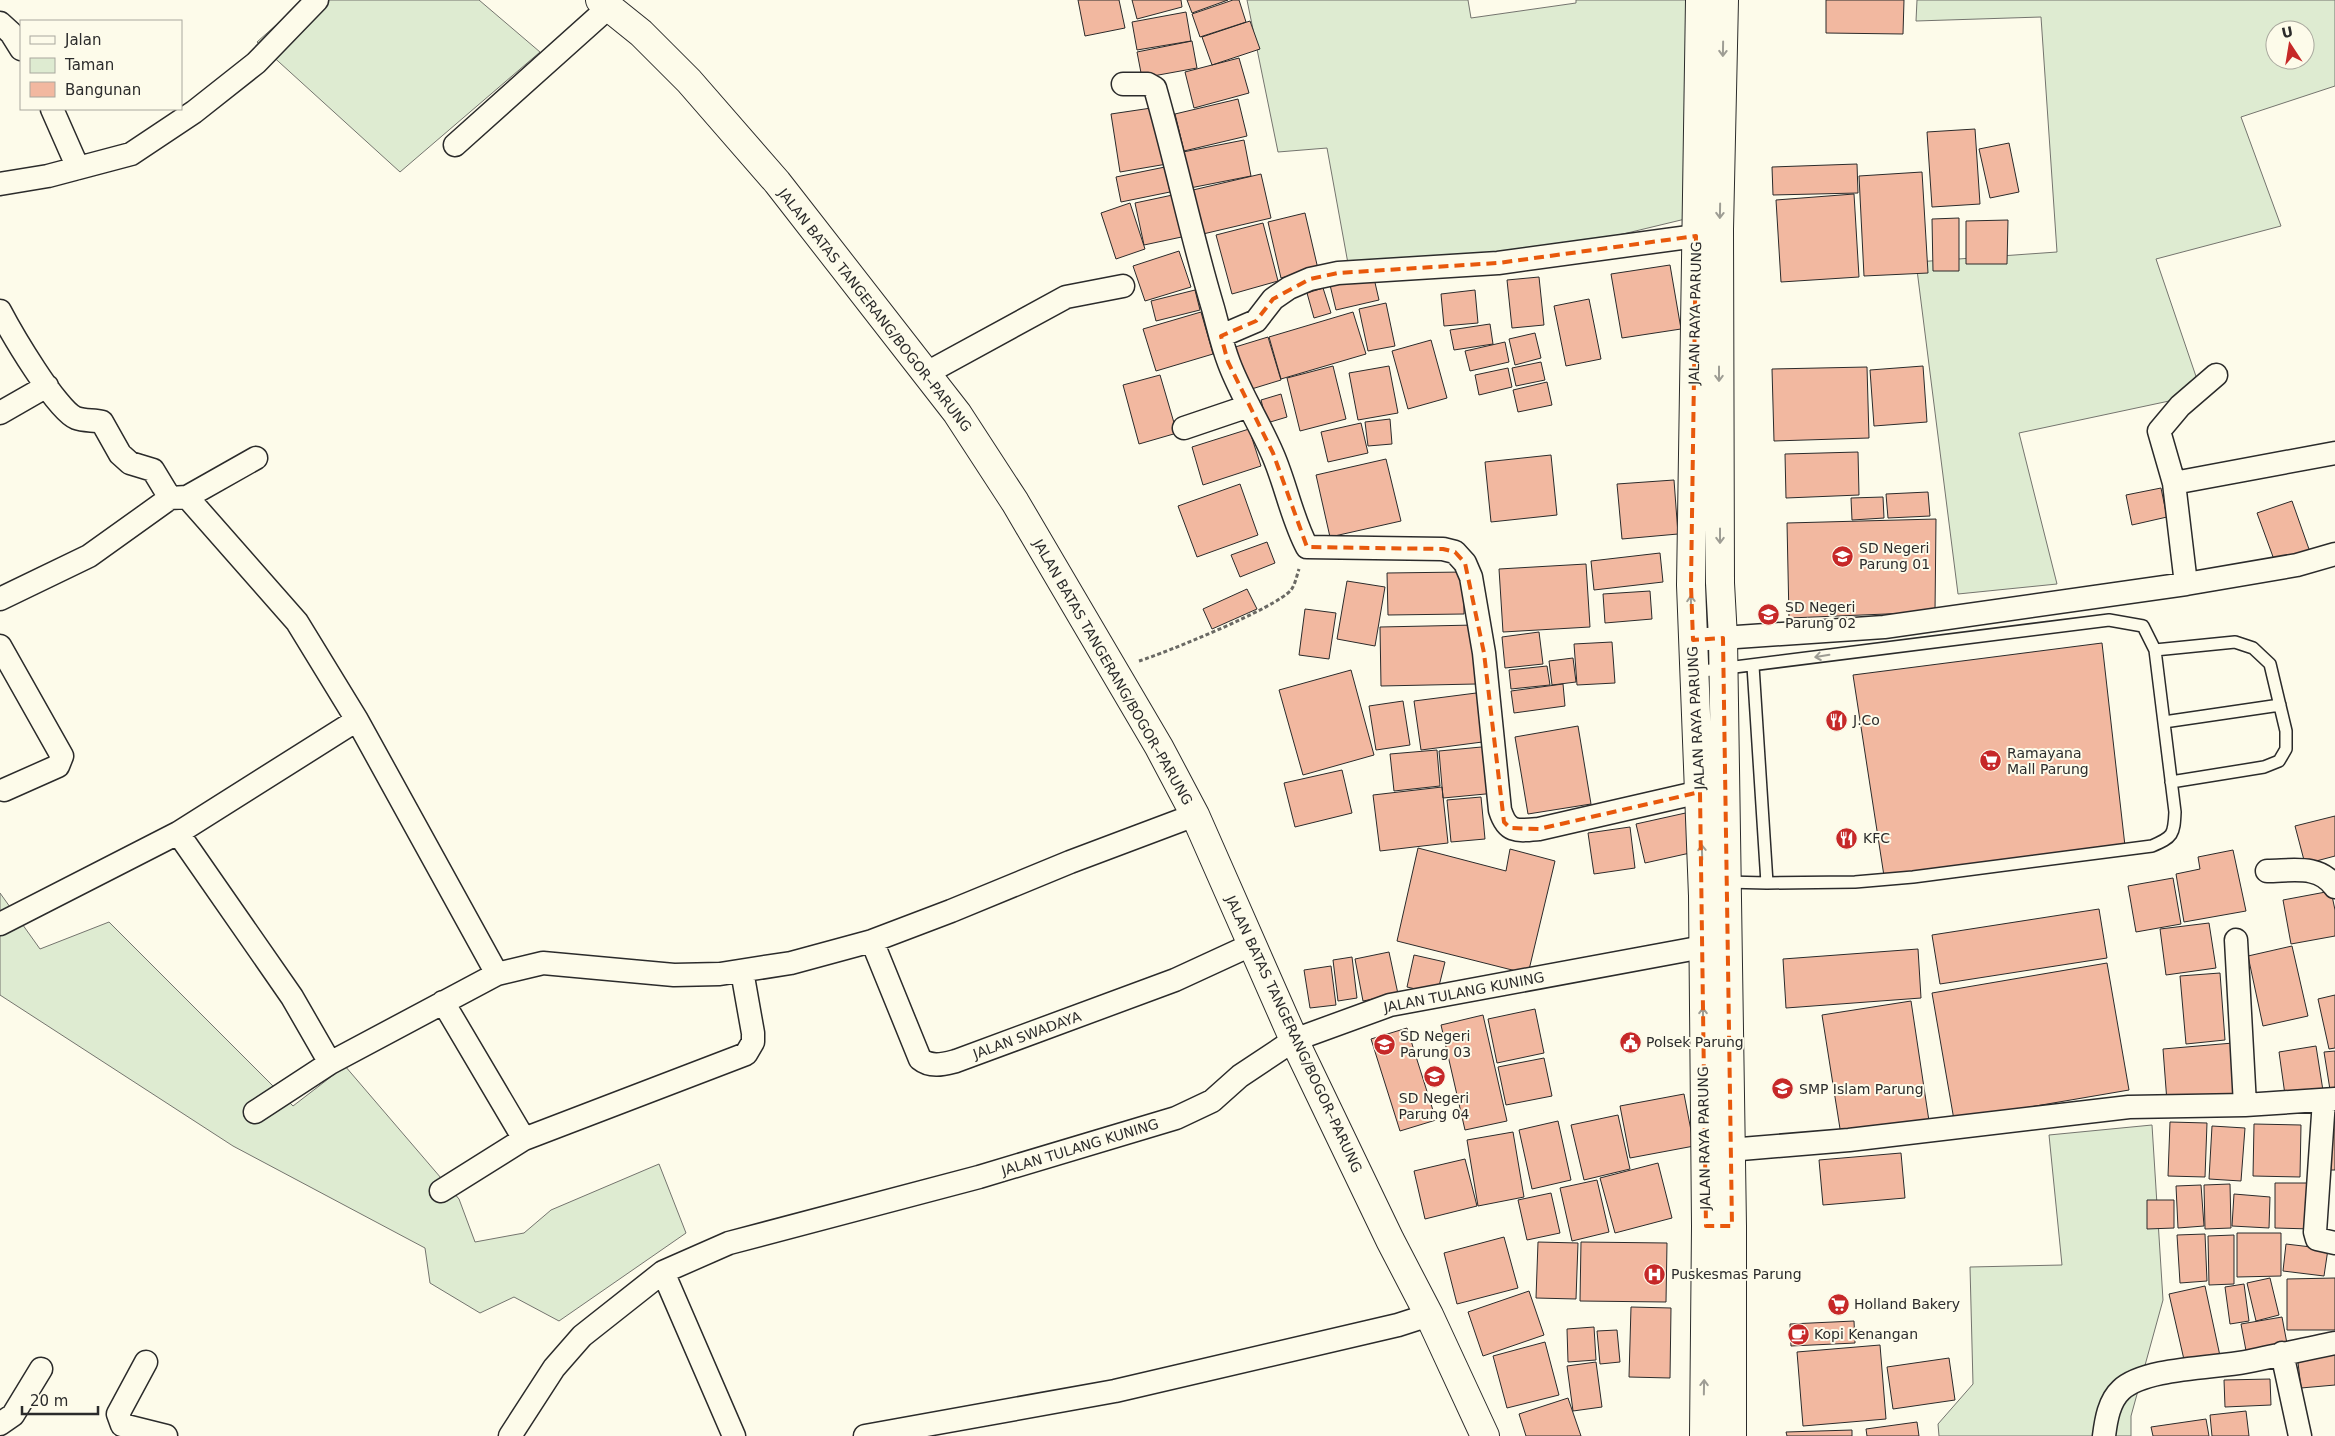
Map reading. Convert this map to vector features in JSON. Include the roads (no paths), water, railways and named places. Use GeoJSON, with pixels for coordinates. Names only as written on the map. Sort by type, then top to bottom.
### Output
{"type":"FeatureCollection","features":[{"type":"Feature","properties":{"kind":"main road","name":"JALAN RAYA PARUNG"},"geometry":{"type":"LineString","coordinates":[[1700,0],[1691,585],[1700,792],[1703,947],[1732,1436]]}},
{"type":"Feature","properties":{"kind":"main road","name":"JALAN RAYA PARUNG"},"geometry":{"type":"LineString","coordinates":[[1704,1436],[1719,1226],[1729,1150],[1723,638],[1720,583],[1719,229],[1724,0]]}},
{"type":"Feature","properties":{"kind":"main road","name":"JALAN BATAS TANGERANG/BOGOR–PARUNG"},"geometry":{"type":"LineString","coordinates":[[605,3],[641,33],[689,81],[776,182],[957,413],[1058,572],[1112,669],[1159,747],[1195,816],[1294,1040],[1390,1240],[1429,1315],[1485,1436]]}},
{"type":"Feature","properties":{"kind":"street"},"geometry":{"type":"LineString","coordinates":[[0,184],[78,168],[131,154],[194,112],[256,63],[317,0]]}},
{"type":"Feature","properties":{"kind":"street"},"geometry":{"type":"LineString","coordinates":[[455,145],[605,3]]}},
{"type":"Feature","properties":{"kind":"street"},"geometry":{"type":"LineString","coordinates":[[0,23],[11,33],[20,47]]}},
{"type":"Feature","properties":{"kind":"street"},"geometry":{"type":"LineString","coordinates":[[1124,84],[1148,84],[1155,88],[1174,153],[1195,246],[1228,362],[1273,453],[1286,486],[1300,535],[1307,547],[1443,549],[1455,552],[1465,563],[1471,577],[1484,653],[1500,810],[1504,822],[1510,828],[1525,830],[1539,828],[1700,792]]}},
{"type":"Feature","properties":{"kind":"street"},"geometry":{"type":"LineString","coordinates":[[52,110],[78,168]]}},
{"type":"Feature","properties":{"kind":"street"},"geometry":{"type":"LineString","coordinates":[[1221,336],[1256,321],[1273,299],[1289,288],[1310,279],[1338,273],[1498,263],[1696,236]]}},
{"type":"Feature","properties":{"kind":"street"},"geometry":{"type":"LineString","coordinates":[[925,374],[1066,297],[1123,286]]}},
{"type":"Feature","properties":{"kind":"street"},"geometry":{"type":"LineString","coordinates":[[0,311],[20,346],[47,386],[70,415],[76,418],[102,422],[120,454],[130,463],[153,470],[297,622],[357,720],[496,974]]}},
{"type":"Feature","properties":{"kind":"street"},"geometry":{"type":"LineString","coordinates":[[2186,584],[2174,483],[2159,431],[2180,406],[2216,376]]}},
{"type":"Feature","properties":{"kind":"street"},"geometry":{"type":"LineString","coordinates":[[0,413],[47,386]]}},
{"type":"Feature","properties":{"kind":"street"},"geometry":{"type":"LineString","coordinates":[[1184,428],[1249,406]]}},
{"type":"Feature","properties":{"kind":"street"},"geometry":{"type":"LineString","coordinates":[[2174,483],[2335,453]]}},
{"type":"Feature","properties":{"kind":"street"},"geometry":{"type":"LineString","coordinates":[[0,599],[89,556],[179,497],[256,458]]}},
{"type":"Feature","properties":{"kind":"street"},"geometry":{"type":"LineString","coordinates":[[1693,640],[1884,627],[2186,584],[2297,565],[2335,554]]}},
{"type":"Feature","properties":{"kind":"street"},"geometry":{"type":"LineString","coordinates":[[0,646],[62,756],[58,766],[4,790]]}},
{"type":"Feature","properties":{"kind":"street"},"geometry":{"type":"LineString","coordinates":[[0,924],[178,833],[357,720]]}},
{"type":"Feature","properties":{"kind":"street"},"geometry":{"type":"LineString","coordinates":[[255,1112],[330,1063],[496,974],[543,963],[674,975],[742,971],[791,963],[872,941],[1070,862],[1195,816]]}},
{"type":"Feature","properties":{"kind":"street"},"geometry":{"type":"LineString","coordinates":[[178,833],[292,998],[330,1063]]}},
{"type":"Feature","properties":{"kind":"street"},"geometry":{"type":"LineString","coordinates":[[2267,871],[2314,870],[2330,879],[2335,887]]}},
{"type":"Feature","properties":{"kind":"street"},"geometry":{"type":"LineString","coordinates":[[2236,940],[2245,1106]]}},
{"type":"Feature","properties":{"kind":"street","name":"JALAN SWADAYA"},"geometry":{"type":"LineString","coordinates":[[872,941],[920,1059],[925,1063],[935,1065],[956,1061],[1095,1011],[1174,980],[1251,945]]}},
{"type":"Feature","properties":{"kind":"street","name":"JALAN TULANG KUNING"},"geometry":{"type":"LineString","coordinates":[[510,1436],[554,1368],[582,1336],[663,1272],[729,1243],[979,1177],[1176,1118],[1212,1101],[1240,1076],[1294,1040],[1390,1005],[1703,947]]}},
{"type":"Feature","properties":{"kind":"street"},"geometry":{"type":"LineString","coordinates":[[441,1191],[524,1139],[746,1054],[753,1042],[753,1033],[742,971]]}},
{"type":"Feature","properties":{"kind":"street"},"geometry":{"type":"LineString","coordinates":[[443,1002],[524,1139]]}},
{"type":"Feature","properties":{"kind":"street"},"geometry":{"type":"LineString","coordinates":[[1729,1150],[1859,1139],[2129,1107],[2245,1106],[2329,1099],[2315,1232],[2317,1239],[2335,1243]]}},
{"type":"Feature","properties":{"kind":"street"},"geometry":{"type":"LineString","coordinates":[[663,1272],[734,1436]]}},
{"type":"Feature","properties":{"kind":"street"},"geometry":{"type":"LineString","coordinates":[[865,1436],[1115,1391],[1398,1325],[1429,1315]]}},
{"type":"Feature","properties":{"kind":"street"},"geometry":{"type":"LineString","coordinates":[[2104,1436],[2111,1403],[2121,1390],[2137,1380],[2159,1373],[2246,1362],[2335,1343]]}},
{"type":"Feature","properties":{"kind":"street"},"geometry":{"type":"LineString","coordinates":[[2282,1353],[2300,1436]]}},
{"type":"Feature","properties":{"kind":"street"},"geometry":{"type":"LineString","coordinates":[[146,1362],[118,1417],[122,1425],[166,1436]]}},
{"type":"Feature","properties":{"kind":"street"},"geometry":{"type":"LineString","coordinates":[[0,1424],[13,1415],[41,1369]]}},
{"type":"Feature","properties":{"kind":"lane"},"geometry":{"type":"LineString","coordinates":[[1695,672],[1753,666],[1870,648],[1977,638],[2109,620],[2143,626],[2155,650],[2175,812],[2174,832],[2171,837],[2152,846],[1913,877],[1855,882],[1767,884],[1726,882]]}},
{"type":"Feature","properties":{"kind":"lane"},"geometry":{"type":"LineString","coordinates":[[2155,650],[2235,642],[2253,648],[2270,664],[2286,731],[2286,749],[2280,761],[2264,768],[2171,782]]}},
{"type":"Feature","properties":{"kind":"lane"},"geometry":{"type":"LineString","coordinates":[[1753,666],[1767,884]]}},
{"type":"Feature","properties":{"kind":"lane"},"geometry":{"type":"LineString","coordinates":[[2164,722],[2280,705]]}},
{"type":"Feature","properties":{"kind":"place","name":"SD Negeri Parung 01"},"geometry":{"type":"Point","coordinates":[1843,556]}},
{"type":"Feature","properties":{"kind":"place","name":"SD Negeri Parung 02"},"geometry":{"type":"Point","coordinates":[1769,615]}},
{"type":"Feature","properties":{"kind":"place","name":"J.Co"},"geometry":{"type":"Point","coordinates":[1837,720]}},
{"type":"Feature","properties":{"kind":"place","name":"Ramayana Mall Parung"},"geometry":{"type":"Point","coordinates":[1991,761]}},
{"type":"Feature","properties":{"kind":"place","name":"KFC"},"geometry":{"type":"Point","coordinates":[1847,838]}},
{"type":"Feature","properties":{"kind":"place","name":"Polsek Parung"},"geometry":{"type":"Point","coordinates":[1630,1042]}},
{"type":"Feature","properties":{"kind":"place","name":"SD Negeri Parung 03"},"geometry":{"type":"Point","coordinates":[1384,1044]}},
{"type":"Feature","properties":{"kind":"place","name":"SD Negeri Parung 04"},"geometry":{"type":"Point","coordinates":[1434,1076]}},
{"type":"Feature","properties":{"kind":"place","name":"SMP Islam Parung"},"geometry":{"type":"Point","coordinates":[1783,1089]}},
{"type":"Feature","properties":{"kind":"place","name":"Puskesmas Parung"},"geometry":{"type":"Point","coordinates":[1655,1274]}},
{"type":"Feature","properties":{"kind":"place","name":"Holland Bakery"},"geometry":{"type":"Point","coordinates":[1838,1304]}},
{"type":"Feature","properties":{"kind":"place","name":"Kopi Kenangan"},"geometry":{"type":"Point","coordinates":[1798,1334]}}]}
